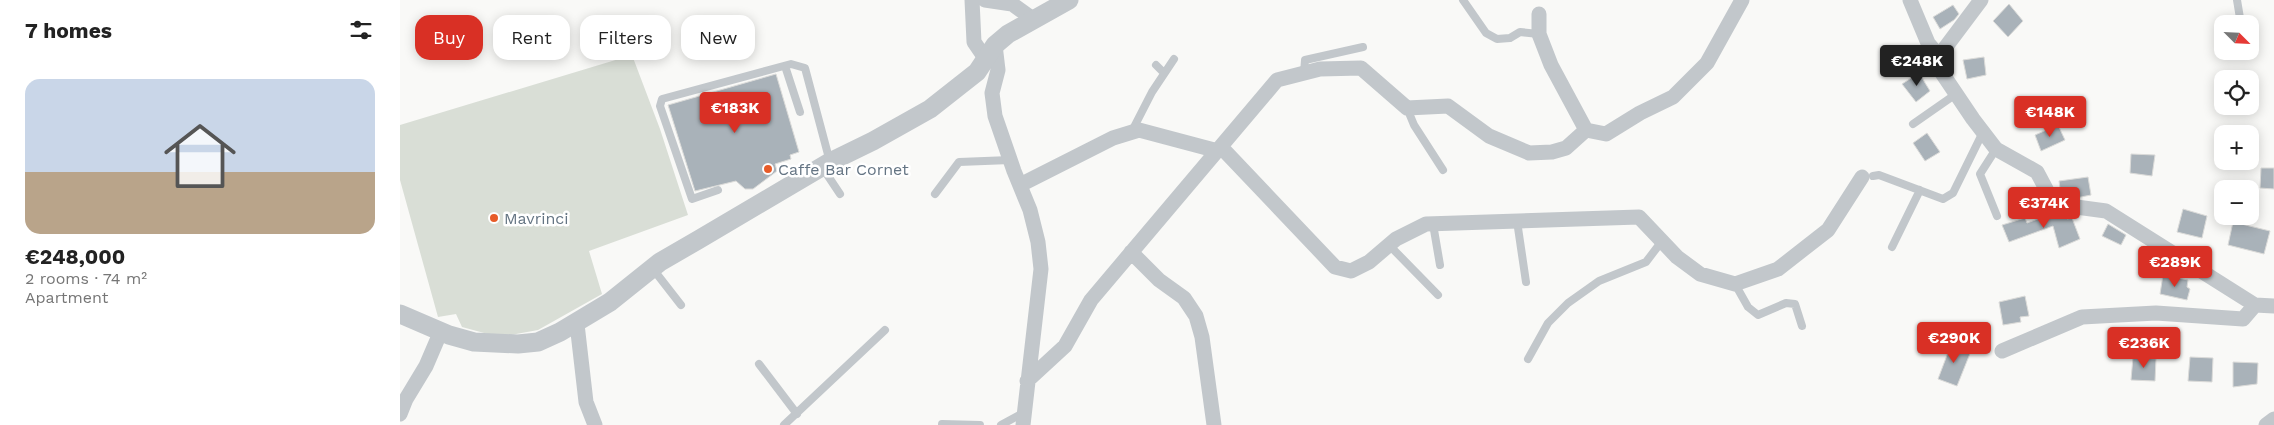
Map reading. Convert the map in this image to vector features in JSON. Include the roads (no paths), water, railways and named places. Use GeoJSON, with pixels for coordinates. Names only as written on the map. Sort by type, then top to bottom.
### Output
{"type":"FeatureCollection","features":[{"type":"Feature","properties":{"kind":"street"},"geometry":{"type":"LineString","coordinates":[[1024,419],[1041,269],[1035,228],[1030,210],[1010,160],[992,103],[992,93],[998,70],[990,52],[974,42],[971,14],[978,0],[1012,2],[1033,20]]}},
{"type":"Feature","properties":{"kind":"street"},"geometry":{"type":"LineString","coordinates":[[400,314],[441,332],[474,342],[518,344],[538,342],[577,324],[610,302],[652,268],[826,164],[873,141],[930,109],[977,72],[990,52],[1008,34],[1069,0]]}},
{"type":"Feature","properties":{"kind":"street"},"geometry":{"type":"LineString","coordinates":[[1586,130],[1606,134],[1673,97],[1707,63],[1742,0]]}},
{"type":"Feature","properties":{"kind":"street"},"geometry":{"type":"LineString","coordinates":[[1910,0],[1928,42],[1939,56],[1942,73],[1956,94],[1996,149],[2036,172],[2054,204],[2106,211],[2256,305],[2274,306]]}},
{"type":"Feature","properties":{"kind":"street"},"geometry":{"type":"LineString","coordinates":[[1939,56],[1981,0]]}},
{"type":"Feature","properties":{"kind":"street"},"geometry":{"type":"LineString","coordinates":[[1539,14],[1539,34],[1551,65],[1586,130]]}},
{"type":"Feature","properties":{"kind":"street"},"geometry":{"type":"LineString","coordinates":[[1027,381],[1065,346],[1092,300],[1277,80],[1320,69],[1361,68],[1407,108],[1448,106],[1489,136],[1529,153],[1552,152],[1566,148],[1586,130]]}},
{"type":"Feature","properties":{"kind":"street"},"geometry":{"type":"LineString","coordinates":[[1020,185],[1112,138],[1140,130],[1219,149],[1335,267],[1351,271],[1369,262],[1389,245],[1426,224],[1639,217],[1677,257],[1700,274],[1735,284],[1778,269],[1828,230],[1868,176]]}},
{"type":"Feature","properties":{"kind":"street"},"geometry":{"type":"LineString","coordinates":[[1131,252],[1158,280],[1184,298],[1196,316],[1202,337],[1214,425]]}},
{"type":"Feature","properties":{"kind":"street"},"geometry":{"type":"LineString","coordinates":[[2002,352],[2082,316],[2156,313],[2243,320],[2256,305]]}},
{"type":"Feature","properties":{"kind":"street"},"geometry":{"type":"LineString","coordinates":[[577,324],[586,402],[595,425]]}},
{"type":"Feature","properties":{"kind":"street"},"geometry":{"type":"LineString","coordinates":[[400,414],[406,399],[426,366],[441,332]]}},
{"type":"Feature","properties":{"kind":"street"},"geometry":{"type":"LineString","coordinates":[[2266,425],[2274,419]]}},
{"type":"Feature","properties":{"kind":"lane"},"geometry":{"type":"LineString","coordinates":[[1463,0],[1486,33],[1497,39],[1510,38],[1520,32],[1539,34]]}},
{"type":"Feature","properties":{"kind":"lane"},"geometry":{"type":"LineString","coordinates":[[2237,0],[2240,15]]}},
{"type":"Feature","properties":{"kind":"lane"},"geometry":{"type":"LineString","coordinates":[[1304,73],[1305,60],[1363,47]]}},
{"type":"Feature","properties":{"kind":"lane"},"geometry":{"type":"LineString","coordinates":[[1132,132],[1152,92],[1174,60]]}},
{"type":"Feature","properties":{"kind":"lane"},"geometry":{"type":"LineString","coordinates":[[718,190],[692,200],[660,106],[662,99],[791,64],[805,68],[826,164],[840,194]]}},
{"type":"Feature","properties":{"kind":"lane"},"geometry":{"type":"LineString","coordinates":[[1156,65],[1164,73]]}},
{"type":"Feature","properties":{"kind":"lane"},"geometry":{"type":"LineString","coordinates":[[785,66],[800,112]]}},
{"type":"Feature","properties":{"kind":"lane"},"geometry":{"type":"LineString","coordinates":[[1912,124],[1956,94]]}},
{"type":"Feature","properties":{"kind":"lane"},"geometry":{"type":"LineString","coordinates":[[1407,108],[1414,125],[1443,170]]}},
{"type":"Feature","properties":{"kind":"lane"},"geometry":{"type":"LineString","coordinates":[[1868,176],[1879,175],[1943,199],[1953,193],[1983,132]]}},
{"type":"Feature","properties":{"kind":"lane"},"geometry":{"type":"LineString","coordinates":[[1996,149],[1980,174],[1997,216]]}},
{"type":"Feature","properties":{"kind":"lane"},"geometry":{"type":"LineString","coordinates":[[935,194],[959,162],[1010,160]]}},
{"type":"Feature","properties":{"kind":"lane"},"geometry":{"type":"LineString","coordinates":[[1892,247],[1920,190]]}},
{"type":"Feature","properties":{"kind":"lane"},"geometry":{"type":"LineString","coordinates":[[1517,221],[1526,282]]}},
{"type":"Feature","properties":{"kind":"lane"},"geometry":{"type":"LineString","coordinates":[[1433,224],[1440,264]]}},
{"type":"Feature","properties":{"kind":"lane"},"geometry":{"type":"LineString","coordinates":[[1528,359],[1548,323],[1568,304],[1599,281],[1646,262],[1662,241]]}},
{"type":"Feature","properties":{"kind":"lane"},"geometry":{"type":"LineString","coordinates":[[1389,245],[1438,295]]}},
{"type":"Feature","properties":{"kind":"lane"},"geometry":{"type":"LineString","coordinates":[[652,268],[681,305]]}},
{"type":"Feature","properties":{"kind":"lane"},"geometry":{"type":"LineString","coordinates":[[1735,284],[1748,307],[1758,315],[1786,302],[1795,304],[1802,326]]}},
{"type":"Feature","properties":{"kind":"lane"},"geometry":{"type":"LineString","coordinates":[[784,425],[885,330]]}},
{"type":"Feature","properties":{"kind":"lane"},"geometry":{"type":"LineString","coordinates":[[758,364],[797,414]]}},
{"type":"Feature","properties":{"kind":"lane"},"geometry":{"type":"LineString","coordinates":[[1001,425],[1024,419]]}},
{"type":"Feature","properties":{"kind":"lane"},"geometry":{"type":"LineString","coordinates":[[942,424],[980,425]]}},
{"type":"Feature","properties":{"kind":"place","name":"Caffe Bar Cornet"},"geometry":{"type":"Point","coordinates":[768,169]}},
{"type":"Feature","properties":{"kind":"place","name":"Mavrinci"},"geometry":{"type":"Point","coordinates":[494,218]}}]}
